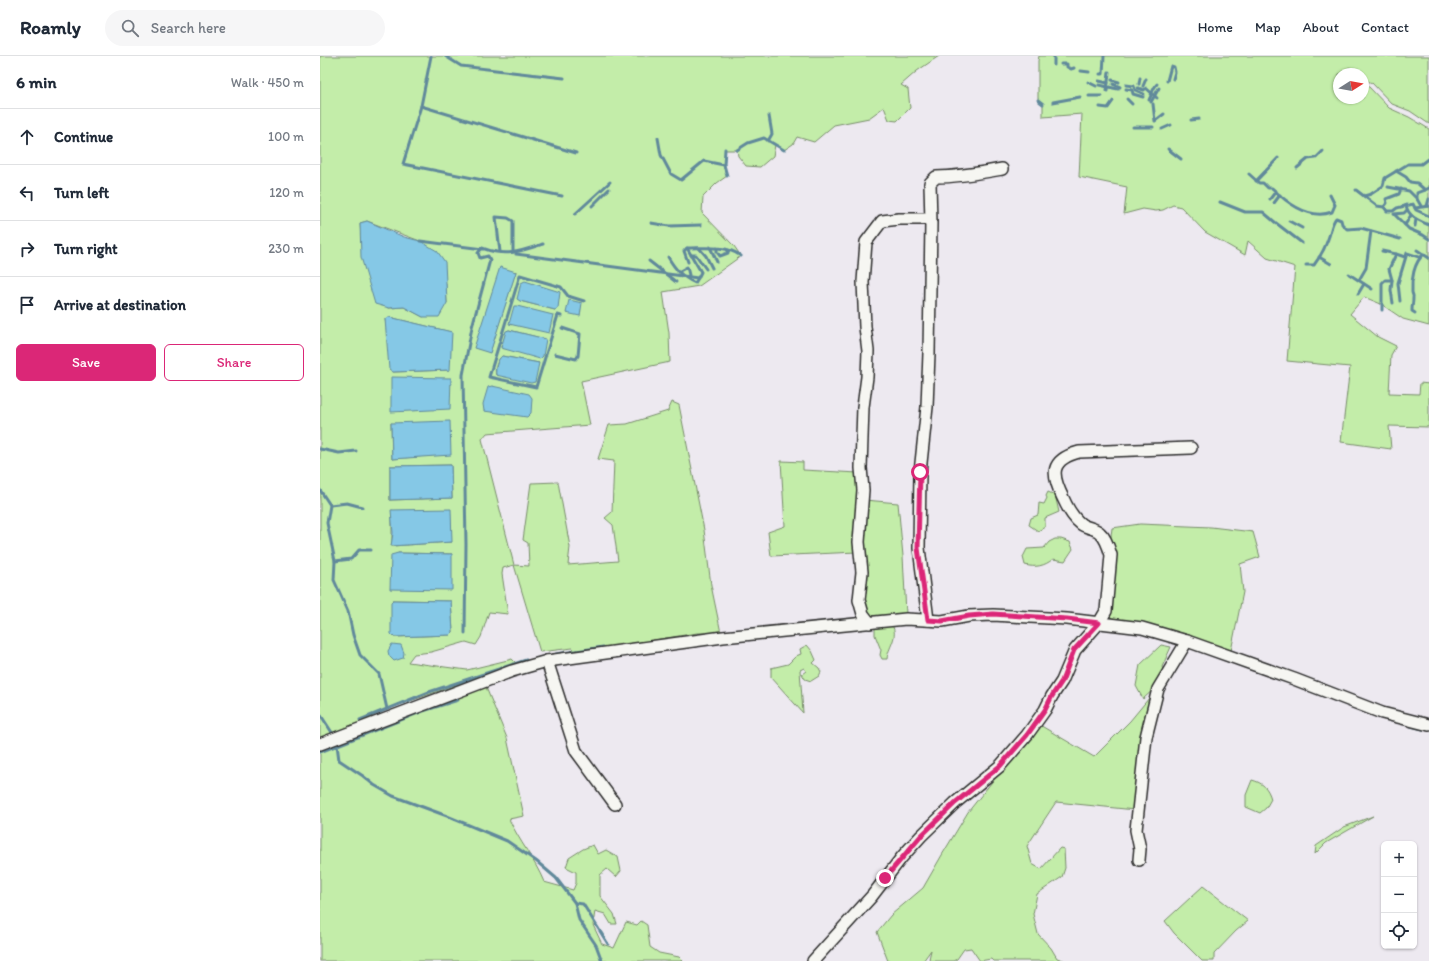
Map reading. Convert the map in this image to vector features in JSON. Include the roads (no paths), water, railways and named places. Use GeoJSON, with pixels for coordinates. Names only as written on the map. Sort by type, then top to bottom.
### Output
{"type":"FeatureCollection","features":[{"type":"Feature","properties":{"kind":"street"},"geometry":{"type":"LineString","coordinates":[[928,620],[918,548],[920,472],[927,407],[929,353],[930,183],[936,177],[981,174],[1002,169]]}},
{"type":"Feature","properties":{"kind":"street"},"geometry":{"type":"LineString","coordinates":[[870,622],[863,614],[859,600],[862,572],[859,542],[863,490],[861,468],[863,406],[867,377],[868,351],[865,327],[863,282],[866,242],[882,221],[899,219],[930,219]]}},
{"type":"Feature","properties":{"kind":"street"},"geometry":{"type":"LineString","coordinates":[[813,961],[872,896],[898,862],[921,836],[955,803],[1000,766],[1027,735],[1045,710],[1062,681],[1074,650],[1099,623],[1106,612],[1111,555],[1109,548],[1100,532],[1081,524],[1067,508],[1056,484],[1055,473],[1059,462],[1066,455],[1079,452],[1190,448]]}},
{"type":"Feature","properties":{"kind":"street"},"geometry":{"type":"LineString","coordinates":[[320,744],[512,670],[547,661],[723,637],[906,619],[942,621],[969,616],[993,614],[1067,619],[1142,628],[1187,641],[1303,682],[1382,713],[1429,725]]}},
{"type":"Feature","properties":{"kind":"street"},"geometry":{"type":"LineString","coordinates":[[1139,860],[1140,849],[1136,830],[1148,726],[1158,689],[1187,641]]}},
{"type":"Feature","properties":{"kind":"street"},"geometry":{"type":"LineString","coordinates":[[547,661],[576,751],[615,804]]}},
{"type":"Feature","properties":{"kind":"water"},"geometry":{"type":"Polygon","coordinates":[[[367,221],[404,237],[420,241],[437,251],[445,262],[447,303],[439,317],[423,317],[404,307],[389,308],[375,304],[361,257],[360,223],[367,221]]]}},
{"type":"Feature","properties":{"kind":"water"},"geometry":{"type":"Polygon","coordinates":[[[500,267],[516,272],[490,353],[474,348],[500,267]]]}},
{"type":"Feature","properties":{"kind":"water"},"geometry":{"type":"Polygon","coordinates":[[[525,281],[560,292],[558,308],[555,310],[517,299],[521,283],[525,281]]]}},
{"type":"Feature","properties":{"kind":"water"},"geometry":{"type":"Polygon","coordinates":[[[569,300],[582,303],[580,316],[566,313],[569,300]]]}},
{"type":"Feature","properties":{"kind":"water"},"geometry":{"type":"Polygon","coordinates":[[[514,306],[553,315],[549,333],[509,324],[514,306]]]}},
{"type":"Feature","properties":{"kind":"water"},"geometry":{"type":"Polygon","coordinates":[[[389,317],[452,332],[450,370],[393,372],[389,369],[385,319],[389,317]]]}},
{"type":"Feature","properties":{"kind":"water"},"geometry":{"type":"Polygon","coordinates":[[[509,330],[546,339],[543,356],[540,359],[501,348],[506,331],[509,330]]]}},
{"type":"Feature","properties":{"kind":"water"},"geometry":{"type":"Polygon","coordinates":[[[502,356],[539,363],[535,382],[531,383],[496,375],[497,365],[502,356]]]}},
{"type":"Feature","properties":{"kind":"water"},"geometry":{"type":"Polygon","coordinates":[[[391,377],[451,378],[450,409],[391,412],[391,377]]]}},
{"type":"Feature","properties":{"kind":"water"},"geometry":{"type":"Polygon","coordinates":[[[492,386],[529,394],[532,398],[531,413],[527,417],[484,411],[483,404],[488,387],[492,386]]]}},
{"type":"Feature","properties":{"kind":"water"},"geometry":{"type":"Polygon","coordinates":[[[450,421],[451,455],[392,459],[391,423],[450,421]]]}},
{"type":"Feature","properties":{"kind":"water"},"geometry":{"type":"Polygon","coordinates":[[[451,465],[452,498],[390,500],[390,466],[451,465]]]}},
{"type":"Feature","properties":{"kind":"water"},"geometry":{"type":"Polygon","coordinates":[[[451,509],[452,542],[391,546],[393,533],[391,510],[451,509]]]}},
{"type":"Feature","properties":{"kind":"water"},"geometry":{"type":"Polygon","coordinates":[[[398,553],[452,554],[452,590],[390,589],[391,555],[398,553]]]}},
{"type":"Feature","properties":{"kind":"water"},"geometry":{"type":"Polygon","coordinates":[[[393,600],[451,601],[453,632],[450,635],[394,637],[391,634],[391,602],[393,600]]]}},
{"type":"Feature","properties":{"kind":"water"},"geometry":{"type":"Polygon","coordinates":[[[392,644],[401,645],[404,653],[403,658],[394,661],[389,656],[388,651],[392,644]]]}},
{"type":"Feature","properties":{"kind":"waterway"},"geometry":{"type":"LineString","coordinates":[[431,56],[421,106],[576,153]]}},
{"type":"Feature","properties":{"kind":"waterway"},"geometry":{"type":"LineString","coordinates":[[445,56],[461,66],[564,78]]}},
{"type":"Feature","properties":{"kind":"waterway"},"geometry":{"type":"LineString","coordinates":[[1054,56],[1054,65]]}},
{"type":"Feature","properties":{"kind":"waterway"},"geometry":{"type":"LineString","coordinates":[[1100,74],[1103,74],[1104,56]]}},
{"type":"Feature","properties":{"kind":"waterway"},"geometry":{"type":"LineString","coordinates":[[1061,64],[1067,64],[1067,67],[1071,69],[1074,68]]}},
{"type":"Feature","properties":{"kind":"waterway"},"geometry":{"type":"LineString","coordinates":[[1167,81],[1171,66],[1174,67],[1175,72],[1173,79]]}},
{"type":"Feature","properties":{"kind":"waterway"},"geometry":{"type":"LineString","coordinates":[[1081,71],[1089,72]]}},
{"type":"Feature","properties":{"kind":"waterway"},"geometry":{"type":"LineString","coordinates":[[1107,91],[1109,72]]}},
{"type":"Feature","properties":{"kind":"waterway"},"geometry":{"type":"LineString","coordinates":[[1139,84],[1140,78]]}},
{"type":"Feature","properties":{"kind":"waterway"},"geometry":{"type":"LineString","coordinates":[[1143,86],[1146,79]]}},
{"type":"Feature","properties":{"kind":"waterway"},"geometry":{"type":"LineString","coordinates":[[1112,80],[1119,82]]}},
{"type":"Feature","properties":{"kind":"waterway"},"geometry":{"type":"LineString","coordinates":[[1099,81],[1108,83]]}},
{"type":"Feature","properties":{"kind":"waterway"},"geometry":{"type":"LineString","coordinates":[[1088,82],[1096,86]]}},
{"type":"Feature","properties":{"kind":"waterway"},"geometry":{"type":"LineString","coordinates":[[1113,84],[1120,87]]}},
{"type":"Feature","properties":{"kind":"waterway"},"geometry":{"type":"LineString","coordinates":[[1149,100],[1157,84]]}},
{"type":"Feature","properties":{"kind":"waterway"},"geometry":{"type":"LineString","coordinates":[[1099,85],[1118,89]]}},
{"type":"Feature","properties":{"kind":"waterway"},"geometry":{"type":"LineString","coordinates":[[1126,85],[1134,86],[1135,90],[1144,94]]}},
{"type":"Feature","properties":{"kind":"waterway"},"geometry":{"type":"LineString","coordinates":[[1138,88],[1144,90],[1146,88],[1157,98]]}},
{"type":"Feature","properties":{"kind":"waterway"},"geometry":{"type":"LineString","coordinates":[[1151,102],[1159,88]]}},
{"type":"Feature","properties":{"kind":"waterway"},"geometry":{"type":"LineString","coordinates":[[1126,89],[1132,90],[1133,94],[1143,97]]}},
{"type":"Feature","properties":{"kind":"waterway"},"geometry":{"type":"LineString","coordinates":[[1089,96],[1102,96]]}},
{"type":"Feature","properties":{"kind":"waterway"},"geometry":{"type":"LineString","coordinates":[[1053,102],[1080,97]]}},
{"type":"Feature","properties":{"kind":"waterway"},"geometry":{"type":"LineString","coordinates":[[1127,99],[1132,104]]}},
{"type":"Feature","properties":{"kind":"waterway"},"geometry":{"type":"LineString","coordinates":[[1038,100],[1043,104]]}},
{"type":"Feature","properties":{"kind":"waterway"},"geometry":{"type":"LineString","coordinates":[[1100,107],[1108,108],[1113,101]]}},
{"type":"Feature","properties":{"kind":"waterway"},"geometry":{"type":"LineString","coordinates":[[1153,104],[1155,121],[1164,114]]}},
{"type":"Feature","properties":{"kind":"waterway"},"geometry":{"type":"LineString","coordinates":[[421,106],[403,164],[562,196]]}},
{"type":"Feature","properties":{"kind":"waterway"},"geometry":{"type":"LineString","coordinates":[[768,141],[772,134],[769,116]]}},
{"type":"Feature","properties":{"kind":"waterway"},"geometry":{"type":"LineString","coordinates":[[1191,120],[1199,119]]}},
{"type":"Feature","properties":{"kind":"waterway"},"geometry":{"type":"LineString","coordinates":[[1162,129],[1171,125]]}},
{"type":"Feature","properties":{"kind":"waterway"},"geometry":{"type":"LineString","coordinates":[[1133,127],[1153,127]]}},
{"type":"Feature","properties":{"kind":"waterway"},"geometry":{"type":"LineString","coordinates":[[658,138],[661,155],[671,174],[681,180],[704,161],[724,165]]}},
{"type":"Feature","properties":{"kind":"waterway"},"geometry":{"type":"LineString","coordinates":[[737,150],[748,143],[764,138],[784,150]]}},
{"type":"Feature","properties":{"kind":"waterway"},"geometry":{"type":"LineString","coordinates":[[725,149],[724,165],[727,176]]}},
{"type":"Feature","properties":{"kind":"waterway"},"geometry":{"type":"LineString","coordinates":[[1168,149],[1181,159]]}},
{"type":"Feature","properties":{"kind":"waterway"},"geometry":{"type":"LineString","coordinates":[[1297,168],[1308,159],[1316,158],[1323,151]]}},
{"type":"Feature","properties":{"kind":"waterway"},"geometry":{"type":"LineString","coordinates":[[1256,181],[1278,158]]}},
{"type":"Feature","properties":{"kind":"waterway"},"geometry":{"type":"LineString","coordinates":[[1364,196],[1371,194],[1383,186],[1385,178],[1408,164],[1421,164],[1429,158]]}},
{"type":"Feature","properties":{"kind":"waterway"},"geometry":{"type":"LineString","coordinates":[[1396,171],[1406,177],[1410,182],[1417,183],[1425,190],[1429,188]]}},
{"type":"Feature","properties":{"kind":"waterway"},"geometry":{"type":"LineString","coordinates":[[1249,174],[1259,183],[1263,183],[1268,188],[1272,188],[1299,209],[1307,212],[1315,214],[1332,212],[1335,205],[1330,195]]}},
{"type":"Feature","properties":{"kind":"waterway"},"geometry":{"type":"LineString","coordinates":[[575,214],[610,182]]}},
{"type":"Feature","properties":{"kind":"waterway"},"geometry":{"type":"LineString","coordinates":[[1388,187],[1409,191],[1417,199]]}},
{"type":"Feature","properties":{"kind":"waterway"},"geometry":{"type":"LineString","coordinates":[[592,206],[609,189]]}},
{"type":"Feature","properties":{"kind":"waterway"},"geometry":{"type":"LineString","coordinates":[[1384,207],[1387,203],[1386,199],[1399,194],[1401,189]]}},
{"type":"Feature","properties":{"kind":"waterway"},"geometry":{"type":"LineString","coordinates":[[1356,190],[1377,206],[1384,207],[1387,211],[1393,211],[1397,208],[1413,204],[1416,210],[1429,216]]}},
{"type":"Feature","properties":{"kind":"waterway"},"geometry":{"type":"LineString","coordinates":[[1421,206],[1417,199],[1417,193],[1425,190]]}},
{"type":"Feature","properties":{"kind":"waterway"},"geometry":{"type":"LineString","coordinates":[[1270,199],[1276,191]]}},
{"type":"Feature","properties":{"kind":"waterway"},"geometry":{"type":"LineString","coordinates":[[1274,203],[1280,195]]}},
{"type":"Feature","properties":{"kind":"waterway"},"geometry":{"type":"LineString","coordinates":[[1427,206],[1429,199]]}},
{"type":"Feature","properties":{"kind":"waterway"},"geometry":{"type":"LineString","coordinates":[[1220,202],[1245,212],[1263,212],[1302,243]]}},
{"type":"Feature","properties":{"kind":"waterway"},"geometry":{"type":"LineString","coordinates":[[1406,205],[1412,216],[1429,225]]}},
{"type":"Feature","properties":{"kind":"waterway"},"geometry":{"type":"LineString","coordinates":[[1415,208],[1429,206]]}},
{"type":"Feature","properties":{"kind":"waterway"},"geometry":{"type":"LineString","coordinates":[[1394,214],[1404,213],[1407,210]]}},
{"type":"Feature","properties":{"kind":"waterway"},"geometry":{"type":"LineString","coordinates":[[1395,215],[1409,229],[1429,239]]}},
{"type":"Feature","properties":{"kind":"waterway"},"geometry":{"type":"LineString","coordinates":[[1405,225],[1411,215]]}},
{"type":"Feature","properties":{"kind":"waterway"},"geometry":{"type":"LineString","coordinates":[[500,252],[496,217],[508,218],[513,221],[513,252]]}},
{"type":"Feature","properties":{"kind":"waterway"},"geometry":{"type":"LineString","coordinates":[[1306,265],[1314,265],[1318,259],[1336,218],[1341,220],[1342,224],[1347,229],[1361,228],[1400,239]]}},
{"type":"Feature","properties":{"kind":"waterway"},"geometry":{"type":"LineString","coordinates":[[1415,226],[1416,219]]}},
{"type":"Feature","properties":{"kind":"waterway"},"geometry":{"type":"LineString","coordinates":[[1289,221],[1302,228]]}},
{"type":"Feature","properties":{"kind":"waterway"},"geometry":{"type":"LineString","coordinates":[[651,223],[669,226],[701,225]]}},
{"type":"Feature","properties":{"kind":"waterway"},"geometry":{"type":"LineString","coordinates":[[1359,280],[1366,268],[1371,231]]}},
{"type":"Feature","properties":{"kind":"waterway"},"geometry":{"type":"LineString","coordinates":[[420,241],[483,249]]}},
{"type":"Feature","properties":{"kind":"waterway"},"geometry":{"type":"LineString","coordinates":[[465,633],[466,544],[463,375],[472,327],[490,260],[488,256],[480,258],[478,253],[482,248],[506,253],[543,244]]}},
{"type":"Feature","properties":{"kind":"waterway"},"geometry":{"type":"LineString","coordinates":[[710,247],[717,262]]}},
{"type":"Feature","properties":{"kind":"waterway"},"geometry":{"type":"LineString","coordinates":[[516,254],[698,278],[701,272],[687,248]]}},
{"type":"Feature","properties":{"kind":"waterway"},"geometry":{"type":"LineString","coordinates":[[688,262],[684,251],[687,248],[729,250],[741,256]]}},
{"type":"Feature","properties":{"kind":"waterway"},"geometry":{"type":"LineString","coordinates":[[699,248],[706,256],[712,268]]}},
{"type":"Feature","properties":{"kind":"waterway"},"geometry":{"type":"LineString","coordinates":[[717,248],[717,252],[720,256],[728,253],[728,250]]}},
{"type":"Feature","properties":{"kind":"waterway"},"geometry":{"type":"LineString","coordinates":[[1417,250],[1429,258]]}},
{"type":"Feature","properties":{"kind":"waterway"},"geometry":{"type":"LineString","coordinates":[[1382,251],[1396,254]]}},
{"type":"Feature","properties":{"kind":"waterway"},"geometry":{"type":"LineString","coordinates":[[1400,301],[1398,283],[1407,253],[1419,257]]}},
{"type":"Feature","properties":{"kind":"waterway"},"geometry":{"type":"LineString","coordinates":[[1393,303],[1391,290],[1392,280],[1389,269],[1396,254],[1405,257]]}},
{"type":"Feature","properties":{"kind":"waterway"},"geometry":{"type":"LineString","coordinates":[[1415,313],[1412,311],[1413,277],[1416,266],[1424,254]]}},
{"type":"Feature","properties":{"kind":"waterway"},"geometry":{"type":"LineString","coordinates":[[691,255],[696,255],[706,269]]}},
{"type":"Feature","properties":{"kind":"waterway"},"geometry":{"type":"LineString","coordinates":[[668,257],[676,269],[686,278],[695,283],[698,278]]}},
{"type":"Feature","properties":{"kind":"waterway"},"geometry":{"type":"LineString","coordinates":[[1319,257],[1331,264]]}},
{"type":"Feature","properties":{"kind":"waterway"},"geometry":{"type":"LineString","coordinates":[[649,261],[676,282]]}},
{"type":"Feature","properties":{"kind":"waterway"},"geometry":{"type":"LineString","coordinates":[[678,272],[687,267],[689,275],[687,277]]}},
{"type":"Feature","properties":{"kind":"waterway"},"geometry":{"type":"LineString","coordinates":[[1349,274],[1372,289]]}},
{"type":"Feature","properties":{"kind":"waterway"},"geometry":{"type":"LineString","coordinates":[[561,316],[558,315],[536,387],[489,377],[520,275],[561,287],[568,296],[584,301]]}},
{"type":"Feature","properties":{"kind":"waterway"},"geometry":{"type":"LineString","coordinates":[[1382,310],[1382,283],[1385,280],[1392,280]]}},
{"type":"Feature","properties":{"kind":"waterway"},"geometry":{"type":"LineString","coordinates":[[1358,294],[1364,284]]}},
{"type":"Feature","properties":{"kind":"waterway"},"geometry":{"type":"LineString","coordinates":[[555,354],[576,359],[578,356],[580,334],[562,328]]}},
{"type":"Feature","properties":{"kind":"waterway"},"geometry":{"type":"LineString","coordinates":[[320,449],[339,453],[356,451]]}},
{"type":"Feature","properties":{"kind":"waterway"},"geometry":{"type":"LineString","coordinates":[[320,490],[330,505],[327,523],[335,561],[334,580],[348,611],[353,635],[360,655],[379,674],[387,709]]}},
{"type":"Feature","properties":{"kind":"waterway"},"geometry":{"type":"LineString","coordinates":[[330,505],[347,503],[362,507]]}},
{"type":"Feature","properties":{"kind":"waterway"},"geometry":{"type":"LineString","coordinates":[[335,561],[351,559],[359,550],[371,550]]}},
{"type":"Feature","properties":{"kind":"waterway"},"geometry":{"type":"LineString","coordinates":[[556,654],[603,647]]}},
{"type":"Feature","properties":{"kind":"waterway"},"geometry":{"type":"LineString","coordinates":[[360,720],[429,692],[526,660]]}},
{"type":"Feature","properties":{"kind":"waterway"},"geometry":{"type":"LineString","coordinates":[[320,752],[423,711],[458,700]]}},
{"type":"Feature","properties":{"kind":"waterway"},"geometry":{"type":"LineString","coordinates":[[320,714],[333,734]]}},
{"type":"Feature","properties":{"kind":"waterway"},"geometry":{"type":"LineString","coordinates":[[1411,726],[1423,729]]}},
{"type":"Feature","properties":{"kind":"waterway"},"geometry":{"type":"LineString","coordinates":[[337,745],[339,760],[374,785],[393,796],[447,816],[507,841],[536,861],[556,878],[575,903],[579,920],[596,945],[602,961]]}},
{"type":"Feature","properties":{"kind":"waterway"},"geometry":{"type":"LineString","coordinates":[[575,903],[583,904],[608,944]]}}]}
